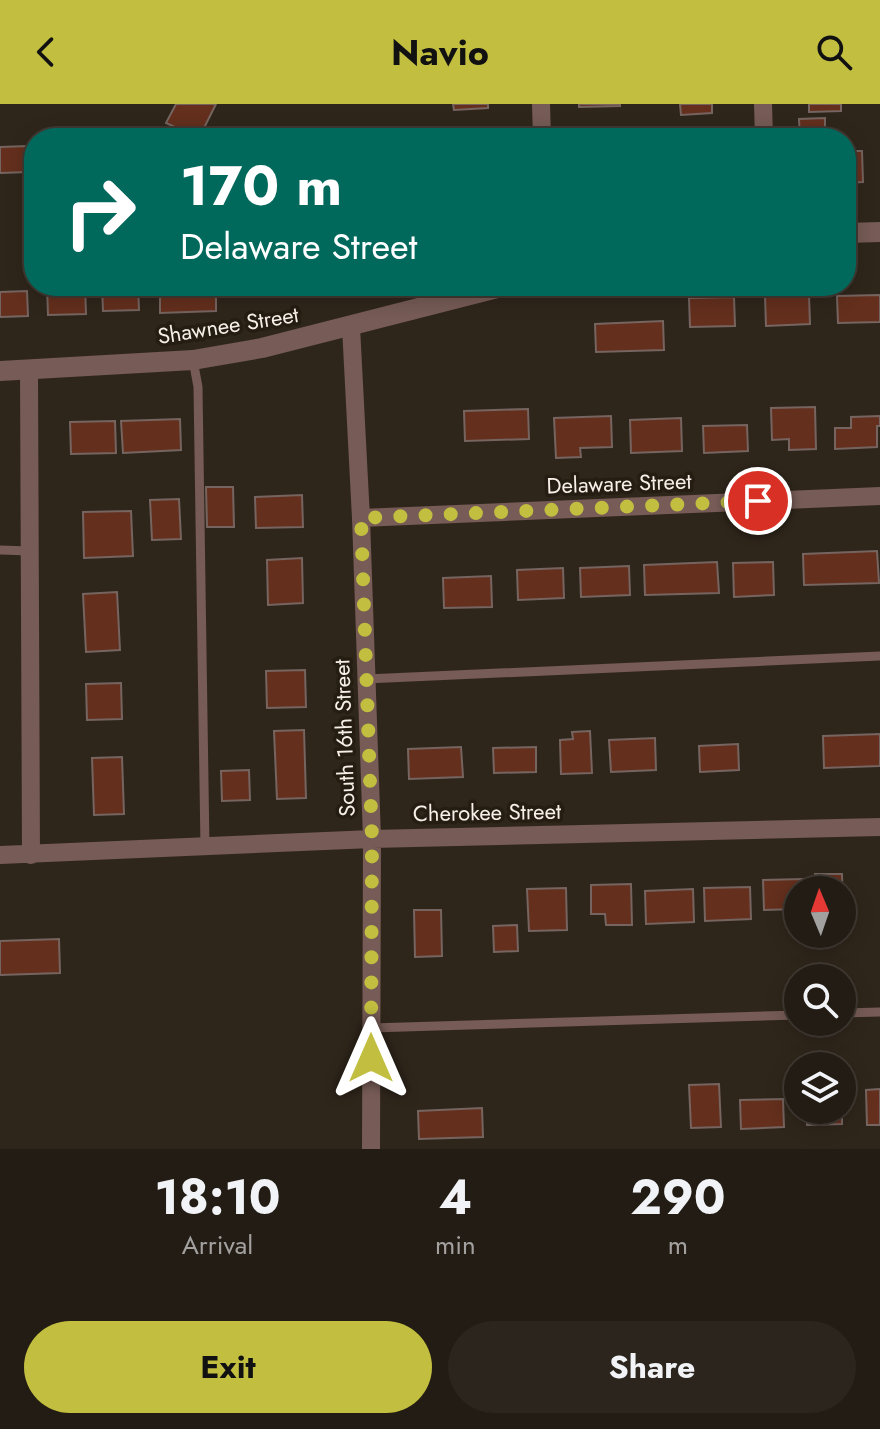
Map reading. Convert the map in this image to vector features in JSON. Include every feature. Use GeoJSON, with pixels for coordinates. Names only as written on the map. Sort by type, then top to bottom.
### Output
{"type":"FeatureCollection","features":[{"type":"Feature","properties":{"kind":"street"},"geometry":{"type":"LineString","coordinates":[[541,104],[542,128]]}},
{"type":"Feature","properties":{"kind":"street"},"geometry":{"type":"LineString","coordinates":[[763,104],[764,128]]}},
{"type":"Feature","properties":{"kind":"street"},"geometry":{"type":"LineString","coordinates":[[856,233],[880,232]]}},
{"type":"Feature","properties":{"kind":"street","name":"Shawnee Street"},"geometry":{"type":"LineString","coordinates":[[0,371],[193,360],[262,348],[467,296]]}},
{"type":"Feature","properties":{"kind":"street","name":"South 16th Street"},"geometry":{"type":"LineString","coordinates":[[351,327],[372,839],[371,1149]]}},
{"type":"Feature","properties":{"kind":"street"},"geometry":{"type":"LineString","coordinates":[[29,370],[31,855]]}},
{"type":"Feature","properties":{"kind":"street","name":"Delaware Street"},"geometry":{"type":"LineString","coordinates":[[361,518],[880,496]]}},
{"type":"Feature","properties":{"kind":"street","name":"Cherokee Street"},"geometry":{"type":"LineString","coordinates":[[0,855],[372,839],[880,827]]}},
{"type":"Feature","properties":{"kind":"lane"},"geometry":{"type":"LineString","coordinates":[[193,360],[198,387],[205,848]]}},
{"type":"Feature","properties":{"kind":"lane"},"geometry":{"type":"LineString","coordinates":[[0,550],[30,551]]}},
{"type":"Feature","properties":{"kind":"lane"},"geometry":{"type":"LineString","coordinates":[[366,679],[880,656]]}},
{"type":"Feature","properties":{"kind":"lane"},"geometry":{"type":"LineString","coordinates":[[856,1013],[880,1012]]}},
{"type":"Feature","properties":{"kind":"lane"},"geometry":{"type":"LineString","coordinates":[[371,1028],[784,1015]]}},
{"type":"Feature","properties":{"kind":"building"},"geometry":{"type":"Polygon","coordinates":[[[176,104],[216,104],[204,128],[177,128],[166,123],[176,104]]]}},
{"type":"Feature","properties":{"kind":"building"},"geometry":{"type":"Polygon","coordinates":[[[453,104],[488,104],[488,108],[454,110],[453,104]]]}},
{"type":"Feature","properties":{"kind":"building"},"geometry":{"type":"Polygon","coordinates":[[[579,104],[620,104],[620,106],[579,107],[579,104]]]}},
{"type":"Feature","properties":{"kind":"building"},"geometry":{"type":"Polygon","coordinates":[[[680,104],[712,104],[712,113],[681,115],[680,104]]]}},
{"type":"Feature","properties":{"kind":"building"},"geometry":{"type":"Polygon","coordinates":[[[809,104],[841,104],[841,111],[809,112],[809,104]]]}},
{"type":"Feature","properties":{"kind":"building"},"geometry":{"type":"Polygon","coordinates":[[[825,118],[825,128],[799,128],[799,119],[825,118]]]}},
{"type":"Feature","properties":{"kind":"building"},"geometry":{"type":"Polygon","coordinates":[[[24,146],[24,172],[0,173],[0,147],[24,146]]]}},
{"type":"Feature","properties":{"kind":"building"},"geometry":{"type":"Polygon","coordinates":[[[856,151],[862,151],[863,182],[856,182],[856,151]]]}},
{"type":"Feature","properties":{"kind":"building"},"geometry":{"type":"Polygon","coordinates":[[[24,291],[28,316],[0,317],[0,292],[24,291]]]}},
{"type":"Feature","properties":{"kind":"building"},"geometry":{"type":"Polygon","coordinates":[[[880,295],[880,322],[838,323],[837,296],[880,295]]]}},
{"type":"Feature","properties":{"kind":"building"},"geometry":{"type":"Polygon","coordinates":[[[47,296],[85,296],[86,314],[48,315],[47,296]]]}},
{"type":"Feature","properties":{"kind":"building"},"geometry":{"type":"Polygon","coordinates":[[[102,296],[138,296],[139,310],[103,311],[102,296]]]}},
{"type":"Feature","properties":{"kind":"building"},"geometry":{"type":"Polygon","coordinates":[[[160,296],[216,296],[216,311],[160,313],[160,296]]]}},
{"type":"Feature","properties":{"kind":"building"},"geometry":{"type":"Polygon","coordinates":[[[765,296],[809,296],[810,324],[766,326],[765,296]]]}},
{"type":"Feature","properties":{"kind":"building"},"geometry":{"type":"Polygon","coordinates":[[[734,297],[735,326],[690,327],[689,298],[734,297]]]}},
{"type":"Feature","properties":{"kind":"building"},"geometry":{"type":"Polygon","coordinates":[[[663,321],[664,350],[596,352],[595,324],[663,321]]]}},
{"type":"Feature","properties":{"kind":"building"},"geometry":{"type":"Polygon","coordinates":[[[815,407],[816,449],[789,450],[789,439],[772,440],[771,408],[815,407]]]}},
{"type":"Feature","properties":{"kind":"building"},"geometry":{"type":"Polygon","coordinates":[[[528,409],[529,439],[465,441],[464,411],[528,409]]]}},
{"type":"Feature","properties":{"kind":"building"},"geometry":{"type":"Polygon","coordinates":[[[611,416],[612,447],[580,448],[581,457],[556,458],[554,418],[611,416]]]}},
{"type":"Feature","properties":{"kind":"building"},"geometry":{"type":"Polygon","coordinates":[[[880,416],[877,447],[835,449],[835,428],[851,428],[851,417],[880,416]]]}},
{"type":"Feature","properties":{"kind":"building"},"geometry":{"type":"Polygon","coordinates":[[[681,418],[682,451],[631,453],[630,420],[681,418]]]}},
{"type":"Feature","properties":{"kind":"building"},"geometry":{"type":"Polygon","coordinates":[[[180,419],[181,450],[123,453],[121,421],[180,419]]]}},
{"type":"Feature","properties":{"kind":"building"},"geometry":{"type":"Polygon","coordinates":[[[115,421],[116,453],[71,454],[70,422],[115,421]]]}},
{"type":"Feature","properties":{"kind":"building"},"geometry":{"type":"Polygon","coordinates":[[[747,425],[748,451],[704,453],[703,426],[747,425]]]}},
{"type":"Feature","properties":{"kind":"building"},"geometry":{"type":"Polygon","coordinates":[[[206,487],[233,487],[234,527],[207,527],[206,487]]]}},
{"type":"Feature","properties":{"kind":"building"},"geometry":{"type":"Polygon","coordinates":[[[302,495],[303,527],[256,528],[255,497],[302,495]]]}},
{"type":"Feature","properties":{"kind":"building"},"geometry":{"type":"Polygon","coordinates":[[[179,499],[181,539],[152,540],[150,500],[179,499]]]}},
{"type":"Feature","properties":{"kind":"building"},"geometry":{"type":"Polygon","coordinates":[[[131,511],[133,556],[84,558],[83,512],[131,511]]]}},
{"type":"Feature","properties":{"kind":"building"},"geometry":{"type":"Polygon","coordinates":[[[877,551],[879,583],[804,585],[803,554],[877,551]]]}},
{"type":"Feature","properties":{"kind":"building"},"geometry":{"type":"Polygon","coordinates":[[[302,558],[303,603],[268,605],[267,560],[302,558]]]}},
{"type":"Feature","properties":{"kind":"building"},"geometry":{"type":"Polygon","coordinates":[[[717,562],[719,593],[645,595],[644,565],[717,562]]]}},
{"type":"Feature","properties":{"kind":"building"},"geometry":{"type":"Polygon","coordinates":[[[773,562],[774,595],[734,597],[733,563],[773,562]]]}},
{"type":"Feature","properties":{"kind":"building"},"geometry":{"type":"Polygon","coordinates":[[[629,566],[630,595],[581,597],[580,568],[629,566]]]}},
{"type":"Feature","properties":{"kind":"building"},"geometry":{"type":"Polygon","coordinates":[[[563,568],[564,598],[518,600],[517,570],[563,568]]]}},
{"type":"Feature","properties":{"kind":"building"},"geometry":{"type":"Polygon","coordinates":[[[491,576],[492,607],[444,608],[443,578],[491,576]]]}},
{"type":"Feature","properties":{"kind":"building"},"geometry":{"type":"Polygon","coordinates":[[[117,592],[120,650],[86,652],[83,594],[117,592]]]}},
{"type":"Feature","properties":{"kind":"building"},"geometry":{"type":"Polygon","coordinates":[[[305,670],[306,707],[267,708],[266,671],[305,670]]]}},
{"type":"Feature","properties":{"kind":"building"},"geometry":{"type":"Polygon","coordinates":[[[121,683],[122,719],[87,720],[86,684],[121,683]]]}},
{"type":"Feature","properties":{"kind":"building"},"geometry":{"type":"Polygon","coordinates":[[[304,730],[306,798],[277,799],[274,731],[304,730]]]}},
{"type":"Feature","properties":{"kind":"building"},"geometry":{"type":"Polygon","coordinates":[[[590,731],[592,773],[561,774],[560,740],[573,739],[572,732],[590,731]]]}},
{"type":"Feature","properties":{"kind":"building"},"geometry":{"type":"Polygon","coordinates":[[[880,734],[880,766],[824,768],[823,736],[880,734]]]}},
{"type":"Feature","properties":{"kind":"building"},"geometry":{"type":"Polygon","coordinates":[[[655,738],[656,770],[611,772],[609,740],[655,738]]]}},
{"type":"Feature","properties":{"kind":"building"},"geometry":{"type":"Polygon","coordinates":[[[738,744],[739,770],[700,772],[699,746],[738,744]]]}},
{"type":"Feature","properties":{"kind":"building"},"geometry":{"type":"Polygon","coordinates":[[[461,747],[463,777],[409,779],[408,749],[461,747]]]}},
{"type":"Feature","properties":{"kind":"building"},"geometry":{"type":"Polygon","coordinates":[[[536,747],[536,772],[494,773],[493,748],[536,747]]]}},
{"type":"Feature","properties":{"kind":"building"},"geometry":{"type":"Polygon","coordinates":[[[122,757],[124,814],[94,815],[92,758],[122,757]]]}},
{"type":"Feature","properties":{"kind":"building"},"geometry":{"type":"Polygon","coordinates":[[[249,770],[250,800],[222,801],[221,771],[249,770]]]}},
{"type":"Feature","properties":{"kind":"building"},"geometry":{"type":"Polygon","coordinates":[[[815,874],[842,874],[842,876],[815,874]]]}},
{"type":"Feature","properties":{"kind":"building"},"geometry":{"type":"Polygon","coordinates":[[[784,879],[784,909],[764,910],[763,880],[784,879]]]}},
{"type":"Feature","properties":{"kind":"building"},"geometry":{"type":"Polygon","coordinates":[[[631,884],[632,925],[606,925],[605,914],[591,914],[591,885],[631,884]]]}},
{"type":"Feature","properties":{"kind":"building"},"geometry":{"type":"Polygon","coordinates":[[[750,887],[751,919],[705,921],[704,888],[750,887]]]}},
{"type":"Feature","properties":{"kind":"building"},"geometry":{"type":"Polygon","coordinates":[[[566,888],[567,930],[529,931],[527,889],[566,888]]]}},
{"type":"Feature","properties":{"kind":"building"},"geometry":{"type":"Polygon","coordinates":[[[693,889],[694,922],[646,924],[645,891],[693,889]]]}},
{"type":"Feature","properties":{"kind":"building"},"geometry":{"type":"Polygon","coordinates":[[[414,910],[441,910],[442,956],[415,957],[414,910]]]}},
{"type":"Feature","properties":{"kind":"building"},"geometry":{"type":"Polygon","coordinates":[[[517,925],[518,951],[494,952],[493,926],[517,925]]]}},
{"type":"Feature","properties":{"kind":"building"},"geometry":{"type":"Polygon","coordinates":[[[59,939],[60,973],[0,975],[0,941],[59,939]]]}},
{"type":"Feature","properties":{"kind":"building"},"geometry":{"type":"Polygon","coordinates":[[[719,1084],[721,1127],[691,1128],[689,1085],[719,1084]]]}},
{"type":"Feature","properties":{"kind":"building"},"geometry":{"type":"Polygon","coordinates":[[[880,1089],[880,1125],[867,1125],[866,1090],[880,1089]]]}},
{"type":"Feature","properties":{"kind":"building"},"geometry":{"type":"Polygon","coordinates":[[[783,1099],[784,1127],[741,1129],[740,1100],[783,1099]]]}},
{"type":"Feature","properties":{"kind":"building"},"geometry":{"type":"Polygon","coordinates":[[[482,1108],[483,1137],[419,1139],[418,1111],[482,1108]]]}},
{"type":"Feature","properties":{"kind":"route"},"geometry":{"type":"LineString","coordinates":[[371,1058],[372,839],[361,518],[758,501]]}}]}
